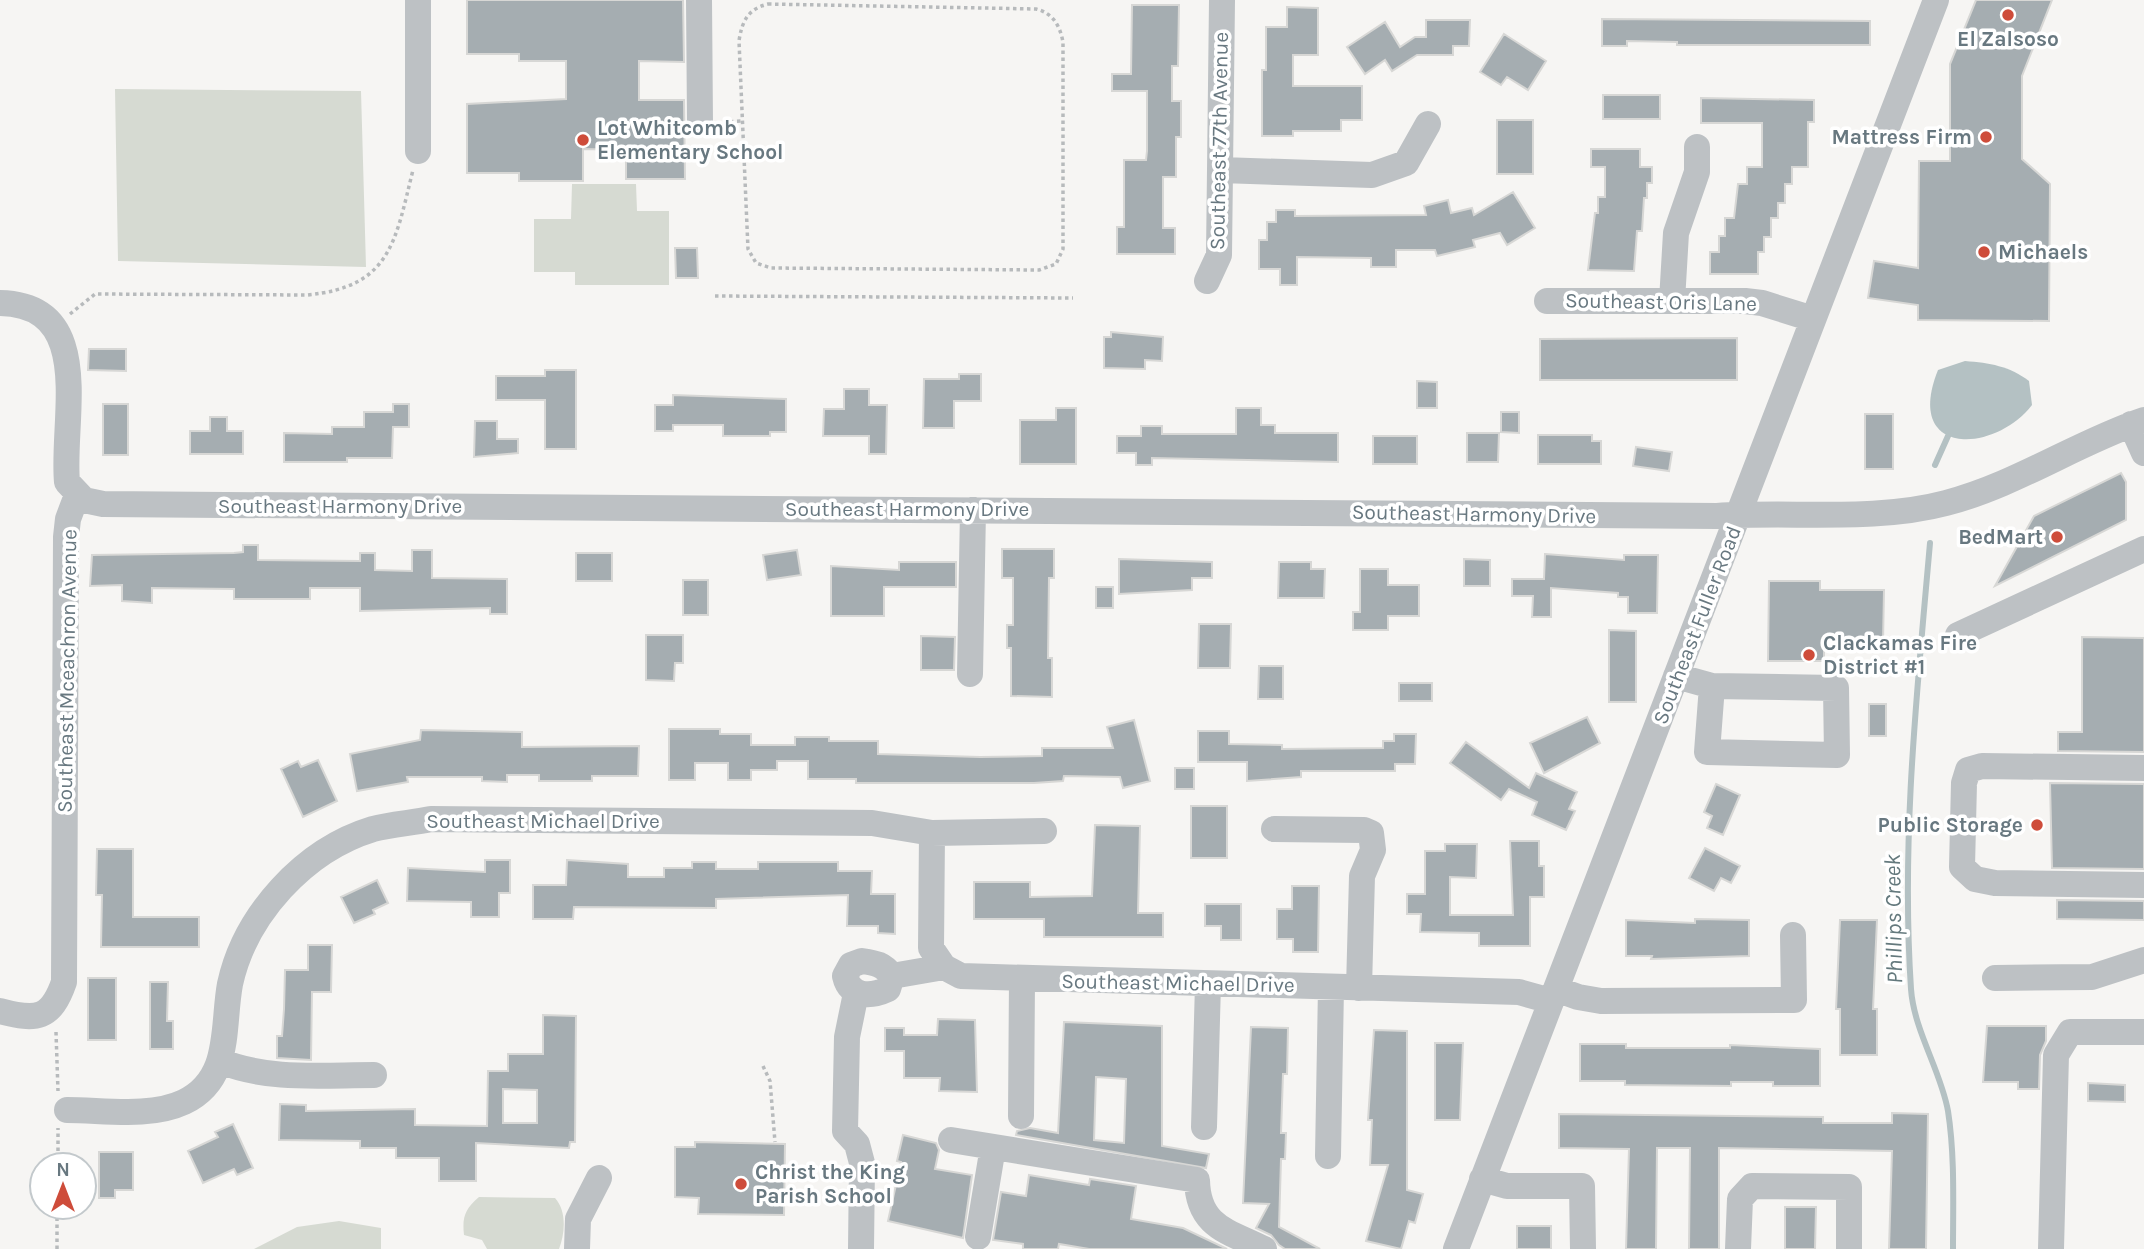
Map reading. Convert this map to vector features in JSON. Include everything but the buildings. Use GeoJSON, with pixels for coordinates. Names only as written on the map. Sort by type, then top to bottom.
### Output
{"type":"FeatureCollection","features":[{"type":"Feature","properties":{"kind":"street"},"geometry":{"type":"LineString","coordinates":[[418,0],[418,152]]}},
{"type":"Feature","properties":{"kind":"street"},"geometry":{"type":"LineString","coordinates":[[699,0],[700,122]]}},
{"type":"Feature","properties":{"kind":"street","name":"Southeast 77th Avenue"},"geometry":{"type":"LineString","coordinates":[[1207,281],[1219,255],[1222,0]]}},
{"type":"Feature","properties":{"kind":"street","name":"Southeast Fuller Road"},"geometry":{"type":"LineString","coordinates":[[1456,1249],[1936,0]]}},
{"type":"Feature","properties":{"kind":"street"},"geometry":{"type":"LineString","coordinates":[[1222,170],[1373,175],[1406,163],[1429,124]]}},
{"type":"Feature","properties":{"kind":"street"},"geometry":{"type":"LineString","coordinates":[[1672,301],[1676,233],[1697,172],[1697,146]]}},
{"type":"Feature","properties":{"kind":"street","name":"Southeast Oris Lane"},"geometry":{"type":"LineString","coordinates":[[1548,301],[1762,303],[1813,320]]}},
{"type":"Feature","properties":{"kind":"street"},"geometry":{"type":"LineString","coordinates":[[0,303],[29,307],[55,326],[64,344],[68,367],[67,482],[77,495]]}},
{"type":"Feature","properties":{"kind":"street"},"geometry":{"type":"LineString","coordinates":[[2138,422],[2144,453]]}},
{"type":"Feature","properties":{"kind":"street","name":"Southeast Harmony Drive"},"geometry":{"type":"LineString","coordinates":[[77,495],[92,503],[103,504],[1740,514],[1886,512],[1946,503],[1994,488],[2138,422]]}},
{"type":"Feature","properties":{"kind":"street","name":"Southeast Mceachron Avenue"},"geometry":{"type":"LineString","coordinates":[[60,994],[66,537],[68,519],[77,495]]}},
{"type":"Feature","properties":{"kind":"street"},"geometry":{"type":"LineString","coordinates":[[970,674],[973,510]]}},
{"type":"Feature","properties":{"kind":"street"},"geometry":{"type":"LineString","coordinates":[[1958,635],[2144,549]]}},
{"type":"Feature","properties":{"kind":"street"},"geometry":{"type":"LineString","coordinates":[[1676,676],[1712,686],[1836,688],[1837,754],[1707,751],[1712,686]]}},
{"type":"Feature","properties":{"kind":"street"},"geometry":{"type":"LineString","coordinates":[[2144,768],[1982,766],[1968,770],[1964,783],[1962,867],[1975,879],[1995,883],[2144,885]]}},
{"type":"Feature","properties":{"kind":"street","name":"Southeast Michael Drive"},"geometry":{"type":"LineString","coordinates":[[67,1110],[162,1111],[186,1101],[204,1086],[220,1061],[226,1042],[230,985],[240,952],[253,927],[294,875],[338,844],[372,830],[430,819],[458,819],[872,823],[932,833],[1044,831]]}},
{"type":"Feature","properties":{"kind":"street"},"geometry":{"type":"LineString","coordinates":[[1274,829],[1364,830],[1371,833],[1373,850],[1363,876],[1359,988]]}},
{"type":"Feature","properties":{"kind":"street"},"geometry":{"type":"LineString","coordinates":[[932,833],[930,942],[935,957],[944,967]]}},
{"type":"Feature","properties":{"kind":"street","name":"Southeast Michael Drive"},"geometry":{"type":"LineString","coordinates":[[944,967],[961,976],[1022,979],[1519,992],[1601,1001],[1794,1000],[1793,935]]}},
{"type":"Feature","properties":{"kind":"street"},"geometry":{"type":"LineString","coordinates":[[1995,978],[2092,977],[2144,960]]}},
{"type":"Feature","properties":{"kind":"street"},"geometry":{"type":"LineString","coordinates":[[861,1249],[862,1163],[857,1144],[845,1131],[847,1037],[856,993],[847,986],[845,976],[851,965],[862,961],[880,963],[892,976],[944,967]]}},
{"type":"Feature","properties":{"kind":"street"},"geometry":{"type":"LineString","coordinates":[[1021,1116],[1022,979]]}},
{"type":"Feature","properties":{"kind":"street"},"geometry":{"type":"LineString","coordinates":[[1204,1128],[1208,984]]}},
{"type":"Feature","properties":{"kind":"street"},"geometry":{"type":"LineString","coordinates":[[1328,1156],[1331,987]]}},
{"type":"Feature","properties":{"kind":"street"},"geometry":{"type":"LineString","coordinates":[[0,1011],[40,1015],[60,994]]}},
{"type":"Feature","properties":{"kind":"street"},"geometry":{"type":"LineString","coordinates":[[2050,1249],[2056,1055],[2070,1032],[2144,1032]]}},
{"type":"Feature","properties":{"kind":"street"},"geometry":{"type":"LineString","coordinates":[[220,1061],[244,1071],[287,1076],[374,1075]]}},
{"type":"Feature","properties":{"kind":"street"},"geometry":{"type":"LineString","coordinates":[[951,1140],[1197,1180],[1203,1213],[1212,1223],[1264,1249]]}},
{"type":"Feature","properties":{"kind":"street"},"geometry":{"type":"LineString","coordinates":[[978,1237],[993,1147]]}},
{"type":"Feature","properties":{"kind":"street"},"geometry":{"type":"LineString","coordinates":[[577,1249],[578,1219],[599,1178]]}},
{"type":"Feature","properties":{"kind":"street"},"geometry":{"type":"LineString","coordinates":[[1482,1179],[1507,1186],[1582,1186],[1583,1249]]}},
{"type":"Feature","properties":{"kind":"street"},"geometry":{"type":"LineString","coordinates":[[1738,1249],[1740,1199],[1752,1186],[1849,1186],[1849,1249]]}},
{"type":"Feature","properties":{"kind":"path"},"geometry":{"type":"LineString","coordinates":[[781,4],[1042,10],[1056,22],[1063,42],[1061,257],[1050,268],[1039,270],[762,267],[750,256],[748,248],[742,121],[739,41],[744,21],[757,7],[781,4]]}},
{"type":"Feature","properties":{"kind":"path"},"geometry":{"type":"LineString","coordinates":[[55,326],[95,294],[307,295],[332,293],[363,281],[384,259],[390,247],[401,221],[418,152]]}},
{"type":"Feature","properties":{"kind":"path"},"geometry":{"type":"LineString","coordinates":[[715,296],[1073,298]]}},
{"type":"Feature","properties":{"kind":"path"},"geometry":{"type":"LineString","coordinates":[[58,1151],[59,1122],[67,1110],[59,1096],[60,994]]}},
{"type":"Feature","properties":{"kind":"path"},"geometry":{"type":"LineString","coordinates":[[762,1066],[770,1081],[775,1142]]}},
{"type":"Feature","properties":{"kind":"path"},"geometry":{"type":"LineString","coordinates":[[57,1221],[57,1249]]}},
{"type":"Feature","properties":{"kind":"shaded area"},"geometry":{"type":"Polygon","coordinates":[[[115,89],[361,91],[366,267],[118,261],[115,89]]]}},
{"type":"Feature","properties":{"kind":"shaded area"},"geometry":{"type":"Polygon","coordinates":[[[572,184],[636,184],[637,211],[669,211],[669,285],[575,285],[575,272],[534,272],[534,219],[571,219],[572,184]]]}},
{"type":"Feature","properties":{"kind":"shaded area"},"geometry":{"type":"Polygon","coordinates":[[[1965,361],[1999,366],[2022,376],[2029,381],[2032,405],[2016,421],[1996,432],[1976,438],[1958,438],[1942,432],[1933,419],[1930,398],[1938,370],[1965,361]]]}},
{"type":"Feature","properties":{"kind":"shaded area"},"geometry":{"type":"Polygon","coordinates":[[[479,1197],[555,1198],[562,1209],[564,1223],[559,1249],[487,1249],[482,1240],[464,1235],[466,1214],[470,1205],[479,1197]]]}},
{"type":"Feature","properties":{"kind":"shaded area"},"geometry":{"type":"Polygon","coordinates":[[[339,1221],[381,1228],[381,1249],[254,1249],[297,1227],[339,1221]]]}},
{"type":"Feature","properties":{"kind":"waterway","name":"Phillips Creek"},"geometry":{"type":"LineString","coordinates":[[1935,465],[1948,436]]}},
{"type":"Feature","properties":{"kind":"waterway","name":"Phillips Creek"},"geometry":{"type":"LineString","coordinates":[[1930,543],[1912,766],[1908,933],[1913,1005],[1948,1111],[1953,1163],[1953,1249]]}},
{"type":"Feature","properties":{"kind":"place","name":"El Zalsoso"},"geometry":{"type":"Point","coordinates":[2008,15]}},
{"type":"Feature","properties":{"kind":"place","name":"Mattress Firm"},"geometry":{"type":"Point","coordinates":[1986,137]}},
{"type":"Feature","properties":{"kind":"place","name":"Lot Whitcomb Elementary School"},"geometry":{"type":"Point","coordinates":[583,140]}},
{"type":"Feature","properties":{"kind":"place","name":"Michaels"},"geometry":{"type":"Point","coordinates":[1984,252]}},
{"type":"Feature","properties":{"kind":"place","name":"BedMart"},"geometry":{"type":"Point","coordinates":[2057,537]}},
{"type":"Feature","properties":{"kind":"place","name":"Clackamas Fire District #1"},"geometry":{"type":"Point","coordinates":[1809,655]}},
{"type":"Feature","properties":{"kind":"place","name":"Public Storage"},"geometry":{"type":"Point","coordinates":[2037,825]}},
{"type":"Feature","properties":{"kind":"place","name":"Christ the King Parish School"},"geometry":{"type":"Point","coordinates":[741,1184]}}]}
